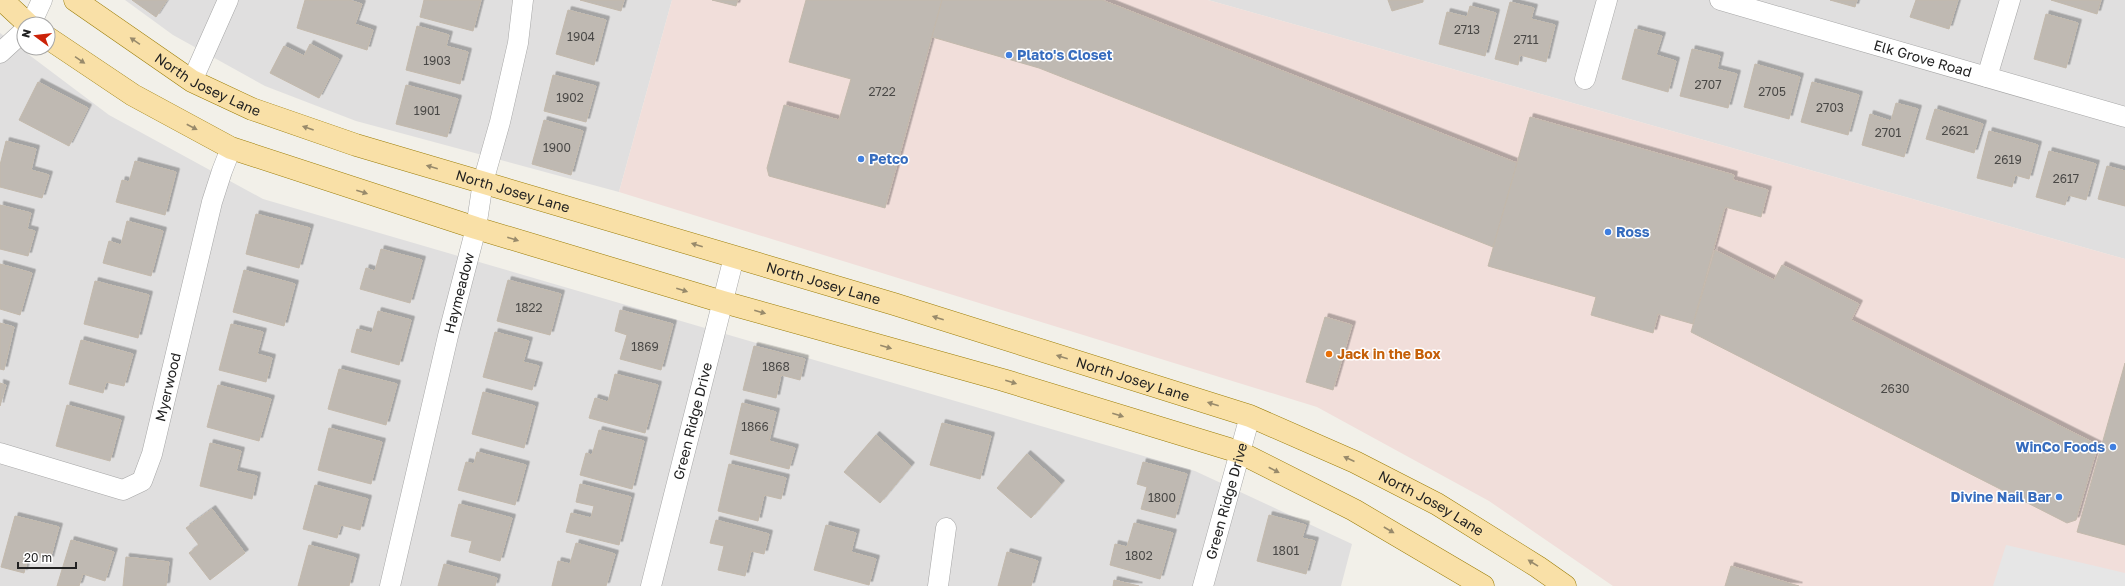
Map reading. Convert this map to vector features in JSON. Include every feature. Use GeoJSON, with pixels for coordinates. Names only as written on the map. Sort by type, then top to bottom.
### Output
{"type":"FeatureCollection","features":[{"type":"Feature","properties":{"kind":"main road"},"geometry":{"type":"LineString","coordinates":[[2,0],[19,16]]}},
{"type":"Feature","properties":{"kind":"main road","name":"North Josey Lane"},"geometry":{"type":"LineString","coordinates":[[75,0],[192,80],[260,112],[356,145],[894,304],[1250,416],[1355,462],[1437,504],[1538,566],[1565,586]]}},
{"type":"Feature","properties":{"kind":"main road"},"geometry":{"type":"LineString","coordinates":[[56,43],[133,95],[231,148],[476,228],[723,302],[1003,380],[1239,452],[1354,510],[1484,586]]}},
{"type":"Feature","properties":{"kind":"street"},"geometry":{"type":"LineString","coordinates":[[35,16],[42,0]]}},
{"type":"Feature","properties":{"kind":"street"},"geometry":{"type":"LineString","coordinates":[[192,80],[228,0]]}},
{"type":"Feature","properties":{"kind":"street","name":"Haymeadow"},"geometry":{"type":"LineString","coordinates":[[390,586],[448,336],[476,228],[482,182],[500,122],[518,43],[523,0]]}},
{"type":"Feature","properties":{"kind":"street"},"geometry":{"type":"LineString","coordinates":[[1585,79],[1607,0]]}},
{"type":"Feature","properties":{"kind":"street"},"geometry":{"type":"LineString","coordinates":[[1987,77],[2010,0]]}},
{"type":"Feature","properties":{"kind":"street","name":"Elk Grove Road"},"geometry":{"type":"LineString","coordinates":[[1733,2],[2125,117]]}},
{"type":"Feature","properties":{"kind":"street"},"geometry":{"type":"LineString","coordinates":[[0,53],[16,38]]}},
{"type":"Feature","properties":{"kind":"street","name":"Myerwood"},"geometry":{"type":"LineString","coordinates":[[0,453],[123,490],[142,481],[152,454],[212,202],[231,148]]}},
{"type":"Feature","properties":{"kind":"street","name":"Green Ridge Drive"},"geometry":{"type":"LineString","coordinates":[[651,586],[734,257]]}},
{"type":"Feature","properties":{"kind":"street","name":"Green Ridge Drive"},"geometry":{"type":"LineString","coordinates":[[1203,586],[1250,416]]}},
{"type":"Feature","properties":{"kind":"street"},"geometry":{"type":"LineString","coordinates":[[938,586],[946,528]]}},
{"type":"Feature","properties":{"kind":"shaded area"},"geometry":{"type":"Polygon","coordinates":[[[125,0],[672,0],[619,192],[356,121],[265,86],[173,35],[125,0]]]}},
{"type":"Feature","properties":{"kind":"shaded area"},"geometry":{"type":"Polygon","coordinates":[[[672,0],[1208,0],[2125,259],[2125,586],[1613,586],[1489,501],[1317,407],[619,192],[672,0]]]}},
{"type":"Feature","properties":{"kind":"shaded area"},"geometry":{"type":"Polygon","coordinates":[[[1208,0],[2125,0],[2125,259],[1208,0]]]}},
{"type":"Feature","properties":{"kind":"shaded area"},"geometry":{"type":"Polygon","coordinates":[[[0,33],[16,45],[16,56],[31,56],[109,115],[263,199],[1195,471],[1352,544],[1341,586],[0,586],[0,33]]]}},
{"type":"Feature","properties":{"kind":"shaded area"},"geometry":{"type":"Polygon","coordinates":[[[2006,545],[2125,573],[2125,586],[1993,586],[2006,545]]]}},
{"type":"Feature","properties":{"kind":"building"},"geometry":{"type":"Polygon","coordinates":[[[132,0],[167,0],[156,17],[132,0]]]}},
{"type":"Feature","properties":{"kind":"building"},"geometry":{"type":"Polygon","coordinates":[[[305,0],[349,0],[362,4],[355,24],[373,30],[367,50],[297,28],[305,0]]]}},
{"type":"Feature","properties":{"kind":"building"},"geometry":{"type":"Polygon","coordinates":[[[424,0],[481,0],[473,31],[420,17],[424,0]]]}},
{"type":"Feature","properties":{"kind":"building"},"geometry":{"type":"Polygon","coordinates":[[[580,0],[624,0],[621,11],[580,0]]]}},
{"type":"Feature","properties":{"kind":"building"},"geometry":{"type":"Polygon","coordinates":[[[712,0],[738,0],[736,6],[712,0]]]}},
{"type":"Feature","properties":{"kind":"building"},"geometry":{"type":"Polygon","coordinates":[[[806,0],[942,0],[885,208],[769,176],[767,168],[784,105],[839,120],[851,79],[789,62],[806,0]]]}},
{"type":"Feature","properties":{"kind":"building"},"geometry":{"type":"Polygon","coordinates":[[[942,0],[1102,0],[1517,163],[1493,247],[1039,68],[932,37],[942,0]]]}},
{"type":"Feature","properties":{"kind":"building"},"geometry":{"type":"Polygon","coordinates":[[[1388,0],[1423,0],[1423,2],[1392,11],[1388,0]]]}},
{"type":"Feature","properties":{"kind":"building"},"geometry":{"type":"Polygon","coordinates":[[[1830,0],[1857,0],[1855,7],[1830,0]]]}},
{"type":"Feature","properties":{"kind":"building"},"geometry":{"type":"Polygon","coordinates":[[[1916,0],[1958,0],[1949,29],[1910,17],[1916,0]]]}},
{"type":"Feature","properties":{"kind":"building"},"geometry":{"type":"Polygon","coordinates":[[[2051,0],[2101,0],[2097,14],[2051,0]]]}},
{"type":"Feature","properties":{"kind":"building"},"geometry":{"type":"Polygon","coordinates":[[[1510,2],[1534,8],[1531,19],[1555,25],[1546,62],[1520,55],[1518,65],[1495,59],[1510,2]]]}},
{"type":"Feature","properties":{"kind":"building"},"geometry":{"type":"Polygon","coordinates":[[[1470,6],[1496,13],[1485,56],[1439,44],[1447,12],[1467,17],[1470,6]]]}},
{"type":"Feature","properties":{"kind":"building"},"geometry":{"type":"Polygon","coordinates":[[[568,10],[606,20],[594,65],[556,54],[568,10]]]}},
{"type":"Feature","properties":{"kind":"building"},"geometry":{"type":"Polygon","coordinates":[[[2046,14],[2078,23],[2066,68],[2034,59],[2046,14]]]}},
{"type":"Feature","properties":{"kind":"building"},"geometry":{"type":"Polygon","coordinates":[[[417,26],[449,35],[446,46],[468,52],[460,84],[406,70],[417,26]]]}},
{"type":"Feature","properties":{"kind":"building"},"geometry":{"type":"Polygon","coordinates":[[[1635,29],[1662,36],[1656,55],[1676,61],[1668,92],[1622,79],[1635,29]]]}},
{"type":"Feature","properties":{"kind":"building"},"geometry":{"type":"Polygon","coordinates":[[[310,44],[339,59],[319,98],[270,73],[284,46],[304,56],[310,44]]]}},
{"type":"Feature","properties":{"kind":"building"},"geometry":{"type":"Polygon","coordinates":[[[1692,49],[1720,56],[1717,69],[1737,74],[1728,108],[1680,96],[1692,49]]]}},
{"type":"Feature","properties":{"kind":"building"},"geometry":{"type":"Polygon","coordinates":[[[1755,64],[1800,77],[1789,119],[1744,107],[1755,64]]]}},
{"type":"Feature","properties":{"kind":"building"},"geometry":{"type":"Polygon","coordinates":[[[553,75],[596,86],[586,122],[544,111],[553,75]]]}},
{"type":"Feature","properties":{"kind":"building"},"geometry":{"type":"Polygon","coordinates":[[[38,82],[88,108],[69,146],[19,120],[38,82]]]}},
{"type":"Feature","properties":{"kind":"building"},"geometry":{"type":"Polygon","coordinates":[[[1812,82],[1859,95],[1848,135],[1801,122],[1812,82]]]}},
{"type":"Feature","properties":{"kind":"building"},"geometry":{"type":"Polygon","coordinates":[[[406,85],[458,99],[447,137],[396,124],[406,85]]]}},
{"type":"Feature","properties":{"kind":"building"},"geometry":{"type":"Polygon","coordinates":[[[1896,103],[1918,109],[1904,157],[1862,145],[1870,114],[1891,121],[1896,103]]]}},
{"type":"Feature","properties":{"kind":"building"},"geometry":{"type":"Polygon","coordinates":[[[1935,109],[1983,124],[1974,153],[1926,139],[1935,109]]]}},
{"type":"Feature","properties":{"kind":"building","name":"Ross"},"geometry":{"type":"Polygon","coordinates":[[[1530,117],[1734,175],[1733,180],[1768,190],[1761,217],[1725,207],[1693,324],[1658,314],[1653,333],[1591,315],[1596,297],[1488,266],[1530,117]]]}},
{"type":"Feature","properties":{"kind":"building"},"geometry":{"type":"Polygon","coordinates":[[[544,120],[583,131],[571,175],[532,164],[544,120]]]}},
{"type":"Feature","properties":{"kind":"building"},"geometry":{"type":"Polygon","coordinates":[[[1989,131],[2038,145],[2029,179],[2015,175],[2012,187],[1977,178],[1989,131]]]}},
{"type":"Feature","properties":{"kind":"building"},"geometry":{"type":"Polygon","coordinates":[[[6,141],[36,149],[31,170],[49,175],[42,198],[0,187],[0,165],[6,141]]]}},
{"type":"Feature","properties":{"kind":"building"},"geometry":{"type":"Polygon","coordinates":[[[2049,151],[2096,164],[2086,200],[2068,195],[2065,205],[2036,197],[2049,151]]]}},
{"type":"Feature","properties":{"kind":"building"},"geometry":{"type":"Polygon","coordinates":[[[135,161],[176,172],[165,215],[116,202],[122,180],[129,182],[135,161]]]}},
{"type":"Feature","properties":{"kind":"building"},"geometry":{"type":"Polygon","coordinates":[[[2107,166],[2125,171],[2125,206],[2098,199],[2107,166]]]}},
{"type":"Feature","properties":{"kind":"building"},"geometry":{"type":"Polygon","coordinates":[[[0,205],[31,213],[27,229],[35,231],[28,256],[0,249],[0,205]]]}},
{"type":"Feature","properties":{"kind":"building"},"geometry":{"type":"Polygon","coordinates":[[[256,214],[310,228],[299,268],[246,254],[256,214]]]}},
{"type":"Feature","properties":{"kind":"building"},"geometry":{"type":"Polygon","coordinates":[[[127,221],[163,231],[151,276],[103,263],[109,241],[121,245],[127,221]]]}},
{"type":"Feature","properties":{"kind":"building"},"geometry":{"type":"Polygon","coordinates":[[[381,249],[422,260],[410,303],[360,289],[366,268],[375,271],[381,249]]]}},
{"type":"Feature","properties":{"kind":"building"},"geometry":{"type":"Polygon","coordinates":[[[1715,250],[1774,280],[1782,265],[1859,304],[1851,320],[2098,445],[2076,520],[2067,523],[1691,332],[1715,250]]]}},
{"type":"Feature","properties":{"kind":"building"},"geometry":{"type":"Polygon","coordinates":[[[0,264],[32,273],[20,315],[0,309],[0,264]]]}},
{"type":"Feature","properties":{"kind":"building"},"geometry":{"type":"Polygon","coordinates":[[[244,270],[295,284],[284,326],[233,312],[244,270]]]}},
{"type":"Feature","properties":{"kind":"building"},"geometry":{"type":"Polygon","coordinates":[[[508,280],[561,294],[550,335],[497,321],[508,280]]]}},
{"type":"Feature","properties":{"kind":"building"},"geometry":{"type":"Polygon","coordinates":[[[95,281],[149,295],[138,338],[84,324],[95,281]]]}},
{"type":"Feature","properties":{"kind":"building"},"geometry":{"type":"Polygon","coordinates":[[[620,310],[673,324],[661,370],[620,359],[627,335],[615,331],[620,310]]]}},
{"type":"Feature","properties":{"kind":"building"},"geometry":{"type":"Polygon","coordinates":[[[378,311],[411,320],[399,365],[351,352],[357,329],[372,333],[378,311]]]}},
{"type":"Feature","properties":{"kind":"building","name":"Jack in the Box"},"geometry":{"type":"Polygon","coordinates":[[[1325,317],[1352,325],[1333,390],[1306,382],[1325,317]]]}},
{"type":"Feature","properties":{"kind":"building"},"geometry":{"type":"Polygon","coordinates":[[[0,323],[14,327],[4,370],[0,369],[0,323]]]}},
{"type":"Feature","properties":{"kind":"building"},"geometry":{"type":"Polygon","coordinates":[[[231,324],[263,332],[257,354],[272,358],[266,382],[219,370],[231,324]]]}},
{"type":"Feature","properties":{"kind":"building"},"geometry":{"type":"Polygon","coordinates":[[[495,332],[529,341],[523,362],[539,366],[532,390],[483,377],[495,332]]]}},
{"type":"Feature","properties":{"kind":"building"},"geometry":{"type":"Polygon","coordinates":[[[81,340],[133,354],[124,386],[106,382],[103,393],[69,384],[81,340]]]}},
{"type":"Feature","properties":{"kind":"building"},"geometry":{"type":"Polygon","coordinates":[[[754,346],[805,359],[800,380],[781,375],[776,398],[743,390],[754,346]]]}},
{"type":"Feature","properties":{"kind":"building","name":"WinCo Foods"},"geometry":{"type":"Polygon","coordinates":[[[2125,363],[2125,545],[2077,532],[2125,363]]]}},
{"type":"Feature","properties":{"kind":"building"},"geometry":{"type":"Polygon","coordinates":[[[339,369],[397,384],[386,425],[328,409],[339,369]]]}},
{"type":"Feature","properties":{"kind":"building"},"geometry":{"type":"Polygon","coordinates":[[[615,374],[658,385],[645,433],[589,418],[595,398],[608,402],[615,374]]]}},
{"type":"Feature","properties":{"kind":"building"},"geometry":{"type":"Polygon","coordinates":[[[0,383],[6,385],[0,406],[0,383]]]}},
{"type":"Feature","properties":{"kind":"building"},"geometry":{"type":"Polygon","coordinates":[[[218,385],[271,399],[259,441],[207,427],[218,385]]]}},
{"type":"Feature","properties":{"kind":"building"},"geometry":{"type":"Polygon","coordinates":[[[483,392],[535,406],[524,448],[472,434],[483,392]]]}},
{"type":"Feature","properties":{"kind":"building"},"geometry":{"type":"Polygon","coordinates":[[[742,403],[776,412],[769,441],[795,448],[789,469],[730,454],[742,403]]]}},
{"type":"Feature","properties":{"kind":"building"},"geometry":{"type":"Polygon","coordinates":[[[67,405],[121,420],[110,461],[56,446],[67,405]]]}},
{"type":"Feature","properties":{"kind":"building"},"geometry":{"type":"Polygon","coordinates":[[[942,423],[991,436],[980,479],[930,465],[942,423]]]}},
{"type":"Feature","properties":{"kind":"building"},"geometry":{"type":"Polygon","coordinates":[[[329,428],[382,442],[371,484],[318,470],[329,428]]]}},
{"type":"Feature","properties":{"kind":"building"},"geometry":{"type":"Polygon","coordinates":[[[599,430],[644,441],[632,489],[580,475],[586,453],[592,455],[599,430]]]}},
{"type":"Feature","properties":{"kind":"building"},"geometry":{"type":"Polygon","coordinates":[[[876,435],[911,466],[880,503],[844,472],[876,435]]]}},
{"type":"Feature","properties":{"kind":"building"},"geometry":{"type":"Polygon","coordinates":[[[210,443],[241,451],[236,471],[257,476],[252,499],[200,486],[210,443]]]}},
{"type":"Feature","properties":{"kind":"building"},"geometry":{"type":"Polygon","coordinates":[[[477,452],[526,465],[515,505],[458,490],[466,462],[474,464],[477,452]]]}},
{"type":"Feature","properties":{"kind":"building"},"geometry":{"type":"Polygon","coordinates":[[[1027,454],[1061,484],[1031,518],[997,488],[1027,454]]]}},
{"type":"Feature","properties":{"kind":"building"},"geometry":{"type":"Polygon","coordinates":[[[1143,462],[1187,474],[1175,518],[1141,509],[1147,487],[1137,484],[1143,462]]]}},
{"type":"Feature","properties":{"kind":"building"},"geometry":{"type":"Polygon","coordinates":[[[729,464],[786,478],[781,499],[764,495],[758,521],[718,511],[729,464]]]}},
{"type":"Feature","properties":{"kind":"building"},"geometry":{"type":"Polygon","coordinates":[[[580,484],[631,497],[619,545],[566,532],[571,513],[591,518],[594,506],[576,502],[580,484]]]}},
{"type":"Feature","properties":{"kind":"building"},"geometry":{"type":"Polygon","coordinates":[[[315,485],[368,499],[360,530],[341,525],[337,538],[303,529],[315,485]]]}},
{"type":"Feature","properties":{"kind":"building"},"geometry":{"type":"Polygon","coordinates":[[[459,504],[512,518],[500,561],[469,552],[472,541],[451,536],[459,504]]]}},
{"type":"Feature","properties":{"kind":"building"},"geometry":{"type":"Polygon","coordinates":[[[212,509],[245,553],[210,580],[189,553],[199,545],[186,528],[212,509]]]}},
{"type":"Feature","properties":{"kind":"building"},"geometry":{"type":"Polygon","coordinates":[[[1269,515],[1306,525],[1302,538],[1315,541],[1306,574],[1257,561],[1269,515]]]}},
{"type":"Feature","properties":{"kind":"building"},"geometry":{"type":"Polygon","coordinates":[[[15,516],[59,527],[50,560],[29,554],[24,573],[1,567],[15,516]]]}},
{"type":"Feature","properties":{"kind":"building"},"geometry":{"type":"Polygon","coordinates":[[[716,520],[769,534],[764,554],[751,551],[745,576],[718,570],[724,546],[710,543],[716,520]]]}},
{"type":"Feature","properties":{"kind":"building"},"geometry":{"type":"Polygon","coordinates":[[[1134,523],[1173,533],[1160,579],[1110,565],[1115,544],[1127,547],[1134,523]]]}},
{"type":"Feature","properties":{"kind":"building"},"geometry":{"type":"Polygon","coordinates":[[[826,525],[856,533],[851,552],[876,559],[869,585],[814,570],[826,525]]]}},
{"type":"Feature","properties":{"kind":"building"},"geometry":{"type":"Polygon","coordinates":[[[71,540],[114,552],[105,581],[83,574],[79,586],[57,586],[71,540]]]}},
{"type":"Feature","properties":{"kind":"building"},"geometry":{"type":"Polygon","coordinates":[[[576,543],[615,554],[606,586],[552,586],[558,561],[570,564],[576,543]]]}},
{"type":"Feature","properties":{"kind":"building"},"geometry":{"type":"Polygon","coordinates":[[[309,545],[356,558],[349,586],[298,586],[309,545]]]}},
{"type":"Feature","properties":{"kind":"building"},"geometry":{"type":"Polygon","coordinates":[[[1007,552],[1038,561],[1031,586],[998,586],[1007,552]]]}},
{"type":"Feature","properties":{"kind":"building"},"geometry":{"type":"Polygon","coordinates":[[[126,557],[169,562],[166,586],[123,586],[126,557]]]}},
{"type":"Feature","properties":{"kind":"building"},"geometry":{"type":"Polygon","coordinates":[[[444,564],[497,578],[495,586],[438,586],[444,564]]]}},
{"type":"Feature","properties":{"kind":"building"},"geometry":{"type":"Polygon","coordinates":[[[1731,566],[1799,586],[1725,586],[1731,566]]]}},
{"type":"Feature","properties":{"kind":"building"},"geometry":{"type":"Polygon","coordinates":[[[1114,580],[1139,586],[1113,586],[1114,580]]]}},
{"type":"Feature","properties":{"kind":"place","name":"Plato's Closet"},"geometry":{"type":"Point","coordinates":[1009,55]}},
{"type":"Feature","properties":{"kind":"place","name":"Petco"},"geometry":{"type":"Point","coordinates":[861,159]}},
{"type":"Feature","properties":{"kind":"place","name":"Ross"},"geometry":{"type":"Point","coordinates":[1608,232]}},
{"type":"Feature","properties":{"kind":"place","name":"Jack in the Box"},"geometry":{"type":"Point","coordinates":[1329,354]}},
{"type":"Feature","properties":{"kind":"place","name":"WinCo Foods"},"geometry":{"type":"Point","coordinates":[2113,447]}},
{"type":"Feature","properties":{"kind":"place","name":"Divine Nail Bar"},"geometry":{"type":"Point","coordinates":[2059,497]}}]}
